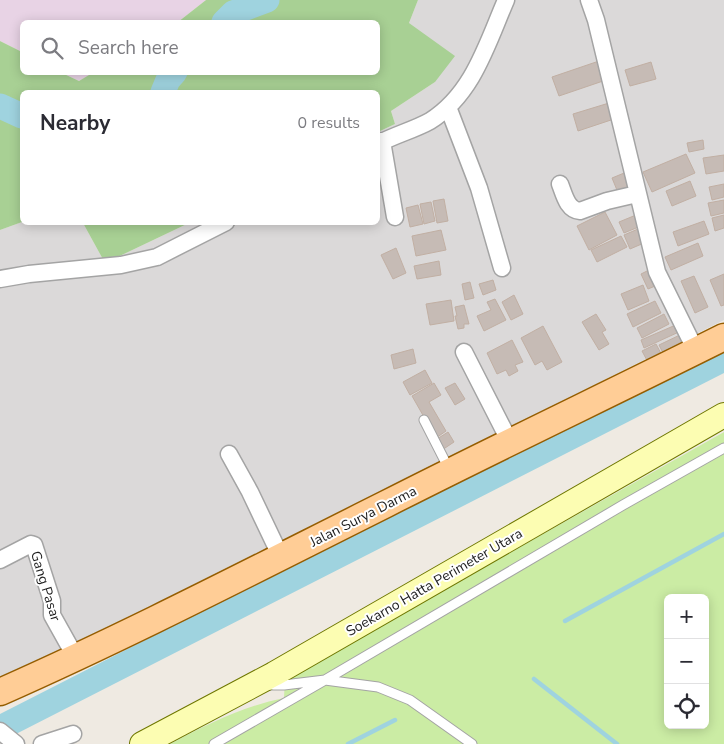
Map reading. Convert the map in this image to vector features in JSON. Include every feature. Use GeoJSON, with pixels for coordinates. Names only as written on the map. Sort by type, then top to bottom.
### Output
{"type":"FeatureCollection","features":[{"type":"Feature","properties":{"kind":"main road","name":"Jalan Surya Darma"},"geometry":{"type":"LineString","coordinates":[[0,692],[76,658],[724,336]]}},
{"type":"Feature","properties":{"kind":"main road","name":"Soekarno Hatta Perimeter Utara"},"geometry":{"type":"LineString","coordinates":[[142,744],[254,685],[724,415]]}},
{"type":"Feature","properties":{"kind":"street"},"geometry":{"type":"LineString","coordinates":[[395,217],[380,142],[429,121],[448,107],[465,89],[478,68],[506,0]]}},
{"type":"Feature","properties":{"kind":"street"},"geometry":{"type":"LineString","coordinates":[[589,0],[596,20],[657,272],[696,351]]}},
{"type":"Feature","properties":{"kind":"street"},"geometry":{"type":"LineString","coordinates":[[448,107],[480,188],[502,268]]}},
{"type":"Feature","properties":{"kind":"street"},"geometry":{"type":"LineString","coordinates":[[560,184],[571,208],[580,211],[608,201],[637,194]]}},
{"type":"Feature","properties":{"kind":"street"},"geometry":{"type":"LineString","coordinates":[[0,279],[121,264],[157,257],[220,225]]}},
{"type":"Feature","properties":{"kind":"street"},"geometry":{"type":"LineString","coordinates":[[464,352],[510,442]]}},
{"type":"Feature","properties":{"kind":"street"},"geometry":{"type":"LineString","coordinates":[[229,454],[250,492],[281,557]]}},
{"type":"Feature","properties":{"kind":"street","name":"Gang Pasar"},"geometry":{"type":"LineString","coordinates":[[0,560],[31,544],[34,545],[52,601],[52,615],[76,658]]}},
{"type":"Feature","properties":{"kind":"street"},"geometry":{"type":"LineString","coordinates":[[42,744],[73,734]]}},
{"type":"Feature","properties":{"kind":"lane"},"geometry":{"type":"LineString","coordinates":[[424,420],[450,472]]}},
{"type":"Feature","properties":{"kind":"lane"},"geometry":{"type":"LineString","coordinates":[[214,744],[724,448]]}},
{"type":"Feature","properties":{"kind":"lane"},"geometry":{"type":"LineString","coordinates":[[254,685],[284,685],[325,680],[378,687],[410,700],[472,744]]}},
{"type":"Feature","properties":{"kind":"shaded area"},"geometry":{"type":"Polygon","coordinates":[[[0,0],[206,0],[181,20],[20,20],[20,51],[0,41],[0,0]]]}},
{"type":"Feature","properties":{"kind":"shaded area"},"geometry":{"type":"Polygon","coordinates":[[[418,0],[724,0],[724,320],[0,682],[0,230],[20,223],[20,225],[84,225],[105,263],[185,225],[380,225],[380,131],[395,124],[391,111],[435,82],[409,23],[418,0]]]}},
{"type":"Feature","properties":{"kind":"shaded area"},"geometry":{"type":"Polygon","coordinates":[[[66,75],[90,75],[79,81],[66,75]]]}},
{"type":"Feature","properties":{"kind":"green space"},"geometry":{"type":"Polygon","coordinates":[[[206,0],[418,0],[409,23],[455,56],[435,82],[391,111],[395,124],[380,131],[380,90],[20,90],[20,223],[0,230],[0,41],[20,51],[20,75],[66,75],[79,81],[89,75],[380,75],[380,20],[181,20],[206,0]]]}},
{"type":"Feature","properties":{"kind":"green space"},"geometry":{"type":"Polygon","coordinates":[[[84,225],[185,225],[105,263],[84,225]]]}},
{"type":"Feature","properties":{"kind":"green space"},"geometry":{"type":"Polygon","coordinates":[[[724,432],[724,744],[170,744],[211,723],[240,711],[284,698],[285,677],[403,613],[724,432]]]}},
{"type":"Feature","properties":{"kind":"building"},"geometry":{"type":"Polygon","coordinates":[[[599,61],[606,80],[559,96],[552,77],[599,61]]]}},
{"type":"Feature","properties":{"kind":"building"},"geometry":{"type":"Polygon","coordinates":[[[651,62],[656,79],[630,86],[625,70],[651,62]]]}},
{"type":"Feature","properties":{"kind":"building"},"geometry":{"type":"Polygon","coordinates":[[[609,103],[614,119],[578,131],[573,114],[609,103]]]}},
{"type":"Feature","properties":{"kind":"building"},"geometry":{"type":"Polygon","coordinates":[[[703,140],[704,149],[689,152],[687,143],[703,140]]]}},
{"type":"Feature","properties":{"kind":"building"},"geometry":{"type":"Polygon","coordinates":[[[686,154],[695,173],[652,192],[643,172],[686,154]]]}},
{"type":"Feature","properties":{"kind":"building"},"geometry":{"type":"Polygon","coordinates":[[[724,155],[724,171],[706,174],[703,158],[724,155]]]}},
{"type":"Feature","properties":{"kind":"building"},"geometry":{"type":"Polygon","coordinates":[[[629,171],[636,189],[619,195],[612,178],[629,171]]]}},
{"type":"Feature","properties":{"kind":"building"},"geometry":{"type":"Polygon","coordinates":[[[690,181],[696,196],[672,206],[666,191],[690,181]]]}},
{"type":"Feature","properties":{"kind":"building"},"geometry":{"type":"Polygon","coordinates":[[[724,184],[724,197],[712,200],[709,187],[724,184]]]}},
{"type":"Feature","properties":{"kind":"building"},"geometry":{"type":"Polygon","coordinates":[[[444,199],[448,221],[437,223],[433,201],[444,199]]]}},
{"type":"Feature","properties":{"kind":"building"},"geometry":{"type":"Polygon","coordinates":[[[724,200],[724,213],[711,216],[708,203],[724,200]]]}},
{"type":"Feature","properties":{"kind":"building"},"geometry":{"type":"Polygon","coordinates":[[[431,202],[435,221],[424,224],[420,204],[431,202]]]}},
{"type":"Feature","properties":{"kind":"building"},"geometry":{"type":"Polygon","coordinates":[[[418,205],[423,224],[410,227],[406,208],[418,205]]]}},
{"type":"Feature","properties":{"kind":"building"},"geometry":{"type":"Polygon","coordinates":[[[605,212],[617,235],[589,250],[577,226],[605,212]]]}},
{"type":"Feature","properties":{"kind":"building"},"geometry":{"type":"Polygon","coordinates":[[[636,215],[641,226],[624,233],[619,222],[636,215]]]}},
{"type":"Feature","properties":{"kind":"building"},"geometry":{"type":"Polygon","coordinates":[[[724,215],[724,228],[715,231],[712,218],[724,215]]]}},
{"type":"Feature","properties":{"kind":"building"},"geometry":{"type":"Polygon","coordinates":[[[704,221],[709,234],[678,246],[673,232],[704,221]]]}},
{"type":"Feature","properties":{"kind":"building"},"geometry":{"type":"Polygon","coordinates":[[[638,229],[644,243],[630,249],[624,235],[638,229]]]}},
{"type":"Feature","properties":{"kind":"building"},"geometry":{"type":"Polygon","coordinates":[[[441,230],[446,250],[416,256],[412,236],[441,230]]]}},
{"type":"Feature","properties":{"kind":"building"},"geometry":{"type":"Polygon","coordinates":[[[621,236],[627,247],[597,262],[591,250],[621,236]]]}},
{"type":"Feature","properties":{"kind":"building"},"geometry":{"type":"Polygon","coordinates":[[[698,243],[703,256],[671,270],[665,257],[698,243]]]}},
{"type":"Feature","properties":{"kind":"building"},"geometry":{"type":"Polygon","coordinates":[[[396,248],[406,273],[393,279],[381,255],[396,248]]]}},
{"type":"Feature","properties":{"kind":"building"},"geometry":{"type":"Polygon","coordinates":[[[439,261],[441,275],[417,279],[414,266],[439,261]]]}},
{"type":"Feature","properties":{"kind":"building"},"geometry":{"type":"Polygon","coordinates":[[[653,268],[660,284],[648,289],[641,274],[653,268]]]}},
{"type":"Feature","properties":{"kind":"building"},"geometry":{"type":"Polygon","coordinates":[[[724,274],[724,305],[721,306],[710,280],[724,274]]]}},
{"type":"Feature","properties":{"kind":"building"},"geometry":{"type":"Polygon","coordinates":[[[694,276],[708,307],[695,313],[681,281],[694,276]]]}},
{"type":"Feature","properties":{"kind":"building"},"geometry":{"type":"Polygon","coordinates":[[[493,280],[496,290],[483,295],[479,284],[493,280]]]}},
{"type":"Feature","properties":{"kind":"building"},"geometry":{"type":"Polygon","coordinates":[[[470,282],[474,298],[465,300],[462,284],[470,282]]]}},
{"type":"Feature","properties":{"kind":"building"},"geometry":{"type":"Polygon","coordinates":[[[643,285],[649,301],[628,310],[621,294],[643,285]]]}},
{"type":"Feature","properties":{"kind":"building"},"geometry":{"type":"Polygon","coordinates":[[[514,295],[523,314],[511,320],[502,302],[514,295]]]}},
{"type":"Feature","properties":{"kind":"building"},"geometry":{"type":"Polygon","coordinates":[[[495,299],[506,320],[484,331],[477,316],[491,310],[487,302],[495,299]]]}},
{"type":"Feature","properties":{"kind":"building"},"geometry":{"type":"Polygon","coordinates":[[[451,300],[454,321],[430,325],[426,304],[451,300]]]}},
{"type":"Feature","properties":{"kind":"building"},"geometry":{"type":"Polygon","coordinates":[[[655,301],[661,313],[633,327],[627,314],[655,301]]]}},
{"type":"Feature","properties":{"kind":"building"},"geometry":{"type":"Polygon","coordinates":[[[464,305],[469,324],[464,324],[464,328],[458,329],[455,307],[464,305]]]}},
{"type":"Feature","properties":{"kind":"building"},"geometry":{"type":"Polygon","coordinates":[[[596,314],[606,330],[602,332],[609,344],[599,350],[582,322],[596,314]]]}},
{"type":"Feature","properties":{"kind":"building"},"geometry":{"type":"Polygon","coordinates":[[[664,314],[669,324],[642,338],[637,328],[664,314]]]}},
{"type":"Feature","properties":{"kind":"building"},"geometry":{"type":"Polygon","coordinates":[[[678,324],[681,331],[644,348],[641,340],[678,324]]]}},
{"type":"Feature","properties":{"kind":"building"},"geometry":{"type":"Polygon","coordinates":[[[543,326],[562,362],[547,370],[542,361],[535,365],[521,338],[543,326]]]}},
{"type":"Feature","properties":{"kind":"building"},"geometry":{"type":"Polygon","coordinates":[[[684,333],[689,345],[665,357],[659,345],[684,333]]]}},
{"type":"Feature","properties":{"kind":"building"},"geometry":{"type":"Polygon","coordinates":[[[512,340],[523,362],[515,365],[518,371],[509,376],[506,370],[497,374],[487,353],[512,340]]]}},
{"type":"Feature","properties":{"kind":"building"},"geometry":{"type":"Polygon","coordinates":[[[656,344],[664,359],[650,366],[642,351],[656,344]]]}},
{"type":"Feature","properties":{"kind":"building"},"geometry":{"type":"Polygon","coordinates":[[[413,349],[416,363],[394,369],[391,355],[413,349]]]}},
{"type":"Feature","properties":{"kind":"building"},"geometry":{"type":"Polygon","coordinates":[[[425,370],[432,383],[410,395],[403,382],[425,370]]]}},
{"type":"Feature","properties":{"kind":"building"},"geometry":{"type":"Polygon","coordinates":[[[434,383],[441,395],[429,402],[446,431],[436,438],[412,396],[434,383]]]}},
{"type":"Feature","properties":{"kind":"building"},"geometry":{"type":"Polygon","coordinates":[[[455,383],[465,399],[455,405],[445,388],[455,383]]]}},
{"type":"Feature","properties":{"kind":"building"},"geometry":{"type":"Polygon","coordinates":[[[448,432],[454,442],[442,450],[437,439],[448,432]]]}},
{"type":"Feature","properties":{"kind":"waterway"},"geometry":{"type":"LineString","coordinates":[[226,20],[233,13],[267,0]]}},
{"type":"Feature","properties":{"kind":"waterway"},"geometry":{"type":"LineString","coordinates":[[164,90],[172,75]]}},
{"type":"Feature","properties":{"kind":"waterway"},"geometry":{"type":"LineString","coordinates":[[0,106],[20,115]]}},
{"type":"Feature","properties":{"kind":"waterway"},"geometry":{"type":"LineString","coordinates":[[0,728],[724,359]]}},
{"type":"Feature","properties":{"kind":"waterway"},"geometry":{"type":"LineString","coordinates":[[565,621],[724,534]]}},
{"type":"Feature","properties":{"kind":"waterway"},"geometry":{"type":"LineString","coordinates":[[534,679],[617,744]]}},
{"type":"Feature","properties":{"kind":"waterway"},"geometry":{"type":"LineString","coordinates":[[348,744],[395,720]]}}]}
